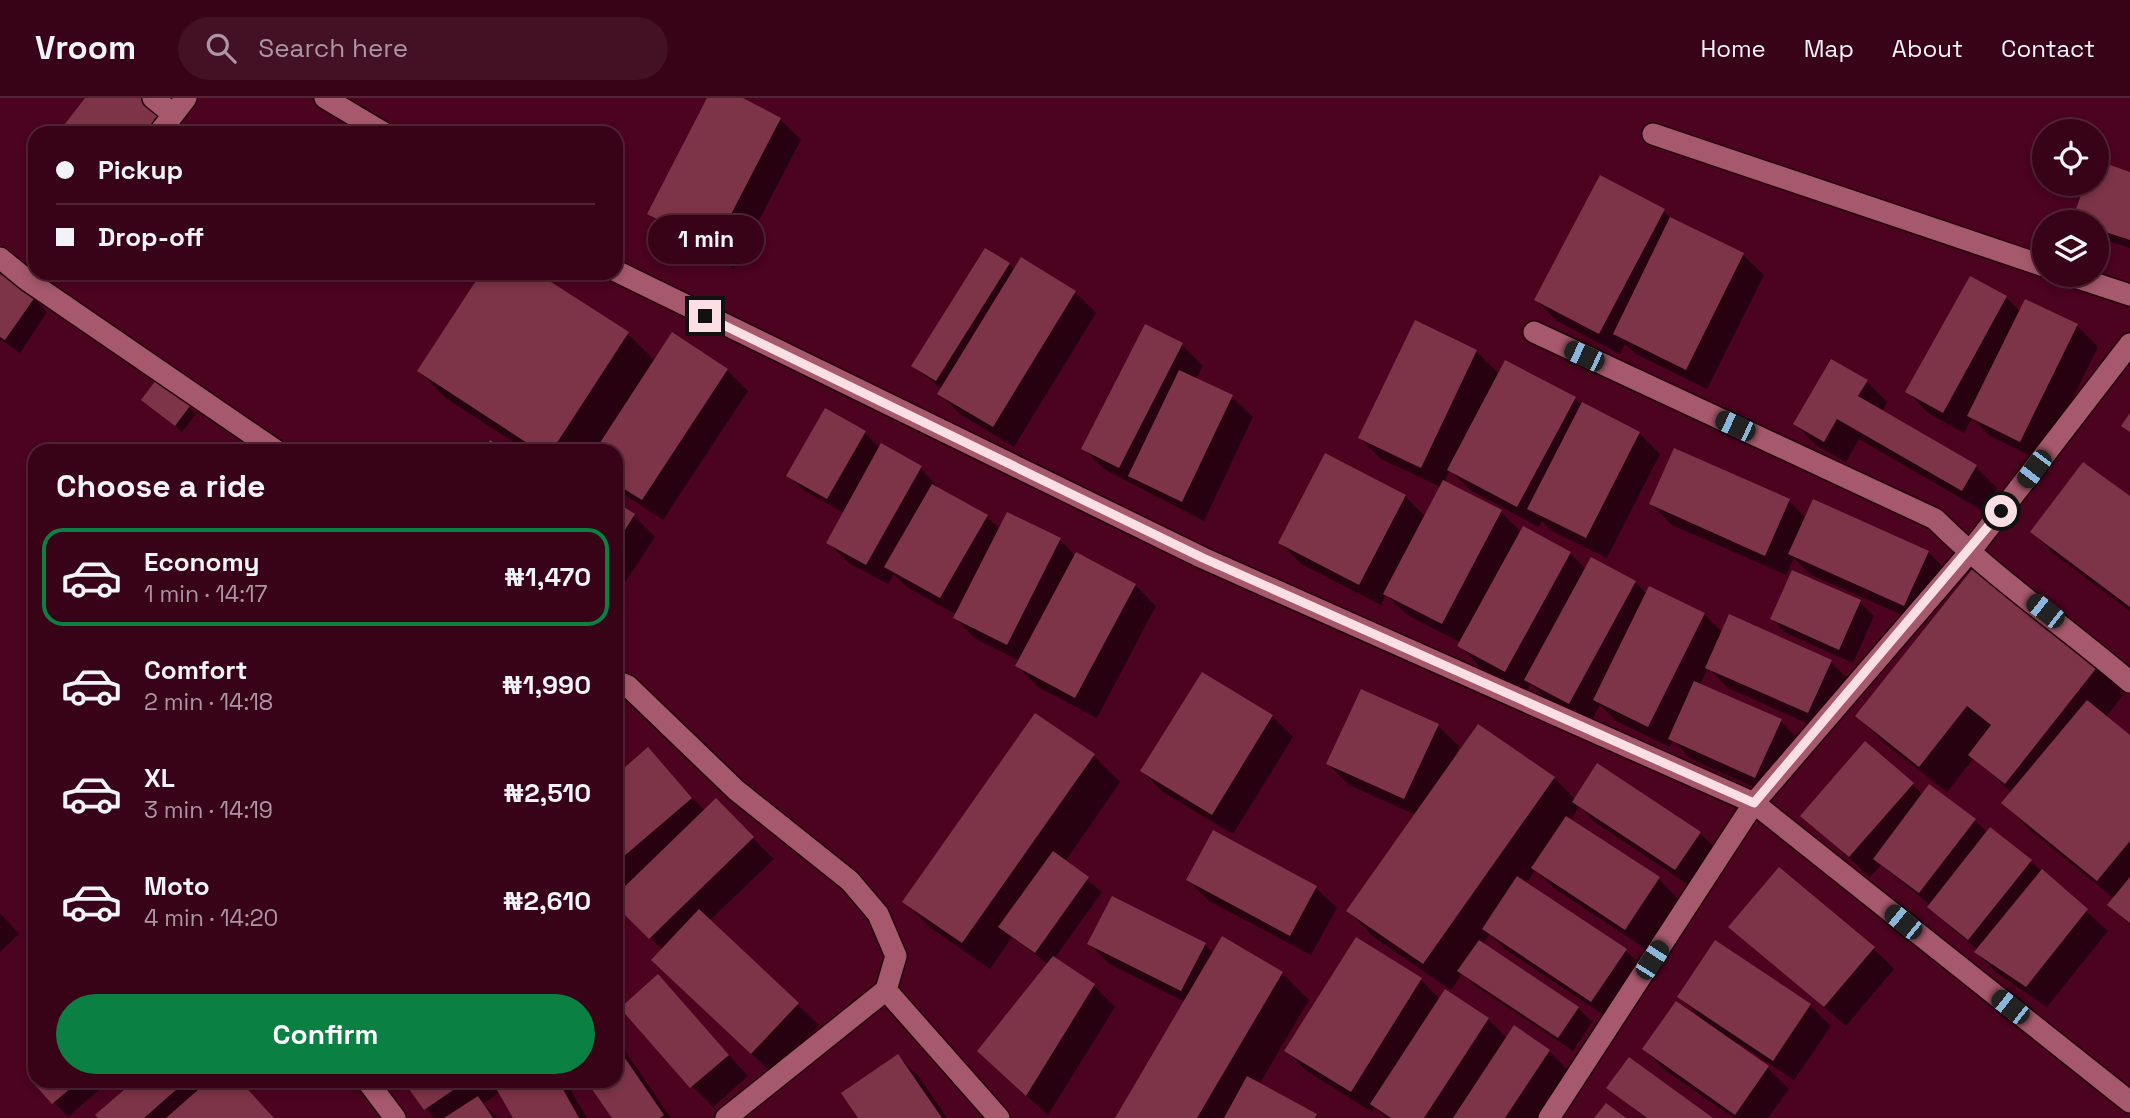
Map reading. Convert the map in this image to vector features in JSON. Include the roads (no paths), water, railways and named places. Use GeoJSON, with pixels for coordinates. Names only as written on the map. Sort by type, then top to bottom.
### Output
{"type":"FeatureCollection","features":[{"type":"Feature","properties":{"kind":"street"},"geometry":{"type":"LineString","coordinates":[[153,98],[179,106],[164,126]]}},
{"type":"Feature","properties":{"kind":"street"},"geometry":{"type":"LineString","coordinates":[[325,98],[372,126]]}},
{"type":"Feature","properties":{"kind":"street"},"geometry":{"type":"LineString","coordinates":[[1653,134],[2032,262]]}},
{"type":"Feature","properties":{"kind":"street"},"geometry":{"type":"LineString","coordinates":[[0,258],[27,280],[266,444]]}},
{"type":"Feature","properties":{"kind":"street"},"geometry":{"type":"LineString","coordinates":[[623,274],[1203,558],[1754,803],[2130,1102]]}},
{"type":"Feature","properties":{"kind":"street"},"geometry":{"type":"LineString","coordinates":[[2106,287],[2130,295]]}},
{"type":"Feature","properties":{"kind":"street"},"geometry":{"type":"LineString","coordinates":[[1534,332],[1935,519],[1969,553],[2064,625],[2130,682]]}},
{"type":"Feature","properties":{"kind":"street"},"geometry":{"type":"LineString","coordinates":[[1549,1118],[1754,803],[1969,553],[2130,344]]}},
{"type":"Feature","properties":{"kind":"street"},"geometry":{"type":"LineString","coordinates":[[623,684],[736,790],[850,881],[878,914],[896,956],[886,990],[726,1118]]}},
{"type":"Feature","properties":{"kind":"street"},"geometry":{"type":"LineString","coordinates":[[886,990],[999,1118]]}},
{"type":"Feature","properties":{"kind":"street"},"geometry":{"type":"LineString","coordinates":[[372,1088],[395,1118]]}}]}
